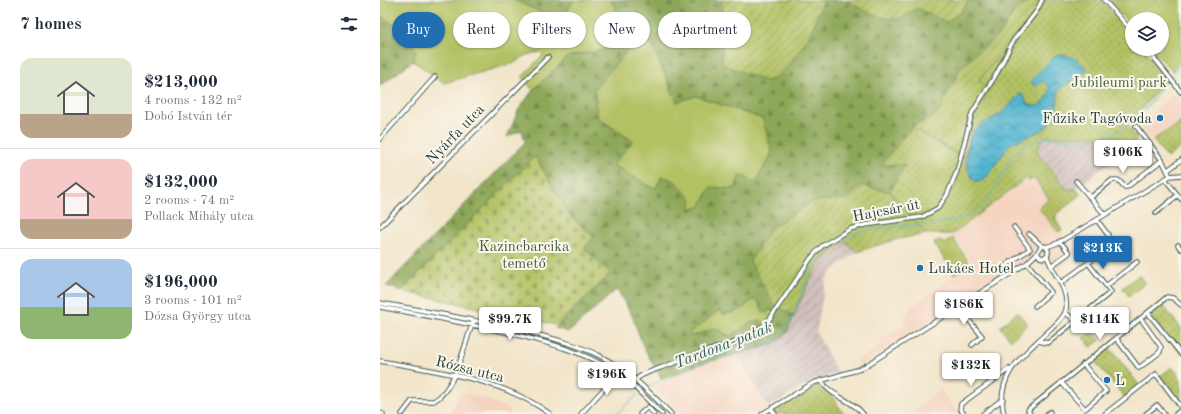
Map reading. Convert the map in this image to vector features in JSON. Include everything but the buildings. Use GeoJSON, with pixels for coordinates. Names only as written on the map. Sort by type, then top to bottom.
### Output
{"type":"FeatureCollection","features":[{"type":"Feature","properties":{"kind":"street","name":"Hajcsár út"},"geometry":{"type":"LineString","coordinates":[[635,380],[640,375],[701,353],[731,345],[762,328],[820,247],[845,231],[866,225],[922,217],[938,208],[947,195],[957,171],[972,113],[997,73],[1013,41],[1036,12],[1042,0]]}},
{"type":"Feature","properties":{"kind":"street"},"geometry":{"type":"LineString","coordinates":[[1104,0],[1125,23]]}},
{"type":"Feature","properties":{"kind":"street"},"geometry":{"type":"LineString","coordinates":[[1153,56],[1181,92]]}},
{"type":"Feature","properties":{"kind":"street","name":"Nyárfa utca"},"geometry":{"type":"LineString","coordinates":[[380,227],[548,57]]}},
{"type":"Feature","properties":{"kind":"street"},"geometry":{"type":"LineString","coordinates":[[380,139],[435,77]]}},
{"type":"Feature","properties":{"kind":"street"},"geometry":{"type":"LineString","coordinates":[[1136,126],[1162,160],[1170,176]]}},
{"type":"Feature","properties":{"kind":"street"},"geometry":{"type":"LineString","coordinates":[[1090,198],[1112,180],[1118,180],[1125,187],[1127,187],[1162,160]]}},
{"type":"Feature","properties":{"kind":"street"},"geometry":{"type":"LineString","coordinates":[[1168,170],[1181,160]]}},
{"type":"Feature","properties":{"kind":"street"},"geometry":{"type":"LineString","coordinates":[[762,414],[821,380],[860,369],[1041,255],[1055,244],[1170,176],[1181,175]]}},
{"type":"Feature","properties":{"kind":"street"},"geometry":{"type":"LineString","coordinates":[[1156,213],[1180,197],[1165,179]]}},
{"type":"Feature","properties":{"kind":"street"},"geometry":{"type":"LineString","coordinates":[[1076,181],[1104,215]]}},
{"type":"Feature","properties":{"kind":"street"},"geometry":{"type":"LineString","coordinates":[[1061,283],[1088,263],[1093,258],[1094,250],[1108,237],[1097,220]]}},
{"type":"Feature","properties":{"kind":"street"},"geometry":{"type":"LineString","coordinates":[[1004,266],[1030,249],[1014,227]]}},
{"type":"Feature","properties":{"kind":"street"},"geometry":{"type":"LineString","coordinates":[[1029,234],[1036,242],[1047,249]]}},
{"type":"Feature","properties":{"kind":"street"},"geometry":{"type":"LineString","coordinates":[[964,414],[960,409],[961,404],[1010,369],[1059,322],[1065,312],[1065,295],[1061,283],[1051,266],[1041,255],[1036,242]]}},
{"type":"Feature","properties":{"kind":"street"},"geometry":{"type":"LineString","coordinates":[[1051,266],[1069,253],[1060,242]]}},
{"type":"Feature","properties":{"kind":"street"},"geometry":{"type":"LineString","coordinates":[[1041,255],[1047,249]]}},
{"type":"Feature","properties":{"kind":"street"},"geometry":{"type":"LineString","coordinates":[[1106,286],[1137,262]]}},
{"type":"Feature","properties":{"kind":"street"},"geometry":{"type":"LineString","coordinates":[[1027,263],[1051,292],[1035,306]]}},
{"type":"Feature","properties":{"kind":"street"},"geometry":{"type":"LineString","coordinates":[[1038,341],[1048,342],[1111,292],[1088,263]]}},
{"type":"Feature","properties":{"kind":"street"},"geometry":{"type":"LineString","coordinates":[[1030,414],[1028,410],[1030,408],[1169,296],[1177,300],[1181,305]]}},
{"type":"Feature","properties":{"kind":"street"},"geometry":{"type":"LineString","coordinates":[[380,302],[474,320],[570,344],[598,355],[621,370],[649,392],[671,414]]}},
{"type":"Feature","properties":{"kind":"street"},"geometry":{"type":"LineString","coordinates":[[380,307],[472,324],[570,349],[590,357],[618,374],[637,388],[662,414]]}},
{"type":"Feature","properties":{"kind":"street"},"geometry":{"type":"LineString","coordinates":[[958,307],[982,336],[972,346]]}},
{"type":"Feature","properties":{"kind":"street"},"geometry":{"type":"LineString","coordinates":[[1065,312],[1075,321]]}},
{"type":"Feature","properties":{"kind":"street"},"geometry":{"type":"LineString","coordinates":[[1148,313],[1181,354]]}},
{"type":"Feature","properties":{"kind":"street"},"geometry":{"type":"LineString","coordinates":[[1116,338],[1139,368],[1160,352],[1161,347],[1140,319]]}},
{"type":"Feature","properties":{"kind":"street"},"geometry":{"type":"LineString","coordinates":[[402,414],[412,401],[437,400],[454,376],[474,320]]}},
{"type":"Feature","properties":{"kind":"street","name":"Rózsa utca"},"geometry":{"type":"LineString","coordinates":[[380,361],[492,384],[514,394],[550,414]]}},
{"type":"Feature","properties":{"kind":"street"},"geometry":{"type":"LineString","coordinates":[[1061,382],[1085,409],[1106,391],[1083,364]]}},
{"type":"Feature","properties":{"kind":"street"},"geometry":{"type":"LineString","coordinates":[[1004,414],[1002,399],[1004,385],[1010,369]]}},
{"type":"Feature","properties":{"kind":"street"},"geometry":{"type":"LineString","coordinates":[[582,414],[621,370]]}},
{"type":"Feature","properties":{"kind":"street"},"geometry":{"type":"LineString","coordinates":[[1105,414],[1156,374],[1181,407]]}},
{"type":"Feature","properties":{"kind":"street"},"geometry":{"type":"LineString","coordinates":[[821,380],[828,390],[847,400],[863,414]]}},
{"type":"Feature","properties":{"kind":"street"},"geometry":{"type":"LineString","coordinates":[[983,414],[1002,399]]}},
{"type":"Feature","properties":{"kind":"street"},"geometry":{"type":"LineString","coordinates":[[1146,414],[1157,405],[1164,414]]}},
{"type":"Feature","properties":{"kind":"street"},"geometry":{"type":"LineString","coordinates":[[640,414],[648,407],[654,414]]}},
{"type":"Feature","properties":{"kind":"street"},"geometry":{"type":"LineString","coordinates":[[771,409],[775,414]]}},
{"type":"Feature","properties":{"kind":"street"},"geometry":{"type":"LineString","coordinates":[[1110,410],[1113,414]]}},
{"type":"Feature","properties":{"kind":"street"},"geometry":{"type":"LineString","coordinates":[[1176,414],[1181,410]]}},
{"type":"Feature","properties":{"kind":"shaded area","name":"Fűzike Tagóvoda"},"geometry":{"type":"Polygon","coordinates":[[[1175,93],[1181,100],[1181,120],[1151,141],[1136,122],[1141,116],[1151,115],[1175,93]]]}},
{"type":"Feature","properties":{"kind":"shaded area"},"geometry":{"type":"Polygon","coordinates":[[[1096,136],[1115,157],[1076,189],[1067,189],[1038,154],[1037,150],[1044,137],[1096,136]]]}},
{"type":"Feature","properties":{"kind":"shaded area"},"geometry":{"type":"Polygon","coordinates":[[[1026,178],[1029,181],[1034,178],[1049,199],[1040,208],[1058,232],[1062,230],[1079,254],[1058,269],[1045,251],[859,367],[857,360],[878,347],[882,338],[905,324],[904,320],[910,307],[973,263],[953,234],[1026,178]]]}},
{"type":"Feature","properties":{"kind":"shaded area"},"geometry":{"type":"Polygon","coordinates":[[[845,241],[857,252],[837,267],[826,279],[816,333],[838,373],[812,381],[768,407],[737,355],[771,345],[786,334],[810,279],[831,250],[845,241]]]}},
{"type":"Feature","properties":{"kind":"shaded area"},"geometry":{"type":"Polygon","coordinates":[[[737,355],[768,407],[757,414],[680,414],[655,386],[671,375],[700,364],[737,355]]]}},
{"type":"Feature","properties":{"kind":"shaded area"},"geometry":{"type":"Polygon","coordinates":[[[940,390],[960,414],[910,414],[940,390]]]}},
{"type":"Feature","properties":{"kind":"shaded area"},"geometry":{"type":"Polygon","coordinates":[[[461,392],[485,399],[511,410],[509,414],[449,414],[461,392]]]}},
{"type":"Feature","properties":{"kind":"green space"},"geometry":{"type":"Polygon","coordinates":[[[380,0],[514,0],[542,12],[518,12],[518,48],[586,48],[586,12],[566,12],[574,0],[611,0],[617,12],[594,12],[594,48],[615,48],[569,56],[533,90],[522,77],[543,55],[541,52],[526,55],[514,63],[444,83],[413,61],[416,51],[414,48],[445,48],[445,12],[392,12],[392,23],[380,16],[380,0]]]}},
{"type":"Feature","properties":{"kind":"green space"},"geometry":{"type":"Polygon","coordinates":[[[514,0],[574,0],[567,12],[541,12],[514,0]]]}},
{"type":"Feature","properties":{"kind":"green space"},"geometry":{"type":"Polygon","coordinates":[[[611,0],[722,0],[722,12],[658,12],[658,48],[722,48],[722,64],[765,81],[774,79],[789,65],[808,38],[822,4],[822,0],[846,0],[904,17],[917,8],[946,22],[960,13],[969,0],[1030,1],[1016,9],[1000,34],[961,67],[938,113],[912,127],[882,165],[905,165],[890,192],[862,186],[846,199],[814,201],[774,304],[794,316],[786,334],[771,345],[700,364],[662,380],[644,348],[632,316],[617,289],[569,332],[555,328],[611,274],[584,247],[594,237],[570,216],[535,156],[401,291],[386,286],[525,142],[522,130],[507,137],[519,109],[533,90],[569,56],[615,48],[629,48],[594,90],[598,118],[633,141],[613,165],[655,189],[662,176],[675,181],[692,200],[690,210],[700,207],[711,187],[735,189],[740,175],[756,182],[772,153],[763,119],[696,96],[677,102],[651,43],[650,12],[617,12],[611,0]],[[752,300],[736,312],[723,314],[720,310],[689,333],[692,336],[716,328],[724,334],[731,336],[750,323],[761,320],[764,326],[775,313],[770,309],[767,313],[763,312],[758,301],[752,300]]]}},
{"type":"Feature","properties":{"kind":"green space"},"geometry":{"type":"Polygon","coordinates":[[[722,0],[822,0],[822,4],[808,38],[789,65],[774,79],[765,81],[722,64],[722,48],[751,48],[751,12],[722,12],[722,0]]]}},
{"type":"Feature","properties":{"kind":"green space"},"geometry":{"type":"Polygon","coordinates":[[[846,0],[969,0],[960,13],[946,22],[917,8],[904,17],[889,19],[866,11],[846,0]]]}},
{"type":"Feature","properties":{"kind":"green space"},"geometry":{"type":"Polygon","coordinates":[[[1028,0],[1045,0],[1035,16],[1021,32],[975,115],[965,143],[963,157],[912,127],[938,113],[961,67],[1000,34],[1016,9],[1029,1],[1028,0]],[[1009,43],[978,80],[985,87],[999,66],[1009,43]]]}},
{"type":"Feature","properties":{"kind":"green space","name":"Jubileumi park"},"geometry":{"type":"Polygon","coordinates":[[[1045,0],[1101,0],[1125,27],[1125,56],[1150,56],[1167,78],[1140,111],[1126,124],[1138,139],[1115,157],[1096,136],[1044,137],[1037,150],[1038,154],[1067,189],[1076,189],[1081,195],[1056,214],[1056,221],[1062,230],[1058,232],[1039,208],[1049,199],[1034,178],[1029,181],[1026,178],[953,234],[926,234],[890,192],[905,165],[881,165],[912,127],[964,159],[975,115],[1021,32],[1045,0]],[[1061,55],[1053,58],[1031,81],[1036,86],[1043,81],[1050,88],[1045,100],[1042,103],[1032,106],[1028,104],[1022,94],[1003,112],[980,126],[971,138],[966,163],[975,181],[979,182],[992,169],[1010,144],[1046,128],[1056,115],[1059,89],[1085,71],[1085,67],[1078,60],[1061,55]]]}},
{"type":"Feature","properties":{"kind":"green space"},"geometry":{"type":"Polygon","coordinates":[[[1108,0],[1181,0],[1181,60],[1172,71],[1158,56],[1169,56],[1169,12],[1125,12],[1125,19],[1108,0]]]}},
{"type":"Feature","properties":{"kind":"green space"},"geometry":{"type":"Polygon","coordinates":[[[380,16],[392,23],[392,48],[414,48],[416,51],[413,61],[380,86],[380,16]]]}},
{"type":"Feature","properties":{"kind":"green space"},"geometry":{"type":"Polygon","coordinates":[[[650,43],[677,101],[696,96],[763,119],[772,153],[756,182],[735,189],[711,187],[700,207],[689,210],[662,176],[655,189],[613,165],[632,141],[598,118],[594,89],[629,48],[650,48],[650,43]]]}},
{"type":"Feature","properties":{"kind":"green space"},"geometry":{"type":"Polygon","coordinates":[[[1009,43],[999,66],[985,87],[978,81],[1009,43]]]}},
{"type":"Feature","properties":{"kind":"green space"},"geometry":{"type":"Polygon","coordinates":[[[1181,122],[1181,147],[1167,158],[1153,140],[1181,122]]]}},
{"type":"Feature","properties":{"kind":"green space","name":"Kazincbarcika temető"},"geometry":{"type":"Polygon","coordinates":[[[535,156],[570,216],[594,237],[584,248],[611,274],[556,325],[401,291],[535,156]]]}},
{"type":"Feature","properties":{"kind":"green space"},"geometry":{"type":"Polygon","coordinates":[[[862,186],[890,192],[926,234],[894,240],[857,252],[845,241],[819,265],[808,284],[794,316],[774,304],[750,261],[771,228],[814,201],[846,199],[862,186]]]}},
{"type":"Feature","properties":{"kind":"green space"},"geometry":{"type":"Polygon","coordinates":[[[953,238],[970,264],[954,274],[934,243],[940,240],[943,244],[953,238]]]}},
{"type":"Feature","properties":{"kind":"green space"},"geometry":{"type":"Polygon","coordinates":[[[1139,275],[1145,284],[1129,296],[1123,288],[1139,275]]]}},
{"type":"Feature","properties":{"kind":"green space"},"geometry":{"type":"Polygon","coordinates":[[[752,300],[758,300],[775,313],[764,327],[761,320],[750,323],[731,336],[724,334],[720,330],[692,336],[689,333],[720,310],[724,314],[736,312],[752,300]]]}},
{"type":"Feature","properties":{"kind":"green space"},"geometry":{"type":"Polygon","coordinates":[[[1161,303],[1181,328],[1181,354],[1149,314],[1161,303]]]}},
{"type":"Feature","properties":{"kind":"green space"},"geometry":{"type":"Polygon","coordinates":[[[1017,312],[1028,324],[1011,340],[1000,327],[1017,312]]]}},
{"type":"Feature","properties":{"kind":"green space"},"geometry":{"type":"Polygon","coordinates":[[[1092,332],[1100,340],[1091,347],[1083,338],[1092,332]]]}},
{"type":"Feature","properties":{"kind":"green space"},"geometry":{"type":"Polygon","coordinates":[[[1110,348],[1140,386],[1125,398],[1094,360],[1110,348]]]}},
{"type":"Feature","properties":{"kind":"green space"},"geometry":{"type":"Polygon","coordinates":[[[1172,367],[1181,378],[1181,405],[1159,377],[1172,367]]]}},
{"type":"Feature","properties":{"kind":"green space"},"geometry":{"type":"Polygon","coordinates":[[[822,382],[844,414],[775,414],[773,411],[822,382]]]}},
{"type":"Feature","properties":{"kind":"water"},"geometry":{"type":"Polygon","coordinates":[[[1056,55],[1068,56],[1076,60],[1083,64],[1086,71],[1059,89],[1057,95],[1057,111],[1048,125],[1039,132],[1010,144],[986,178],[982,181],[975,181],[971,176],[967,164],[967,150],[974,131],[980,125],[1003,112],[1020,94],[1022,94],[1028,104],[1032,106],[1043,103],[1050,88],[1043,81],[1036,86],[1033,85],[1031,81],[1056,55]]]}},
{"type":"Feature","properties":{"kind":"waterway","name":"Tardona-patak"},"geometry":{"type":"LineString","coordinates":[[1170,77],[1181,63]]}},
{"type":"Feature","properties":{"kind":"waterway","name":"Tardona-patak"},"geometry":{"type":"LineString","coordinates":[[641,392],[672,374],[704,362],[771,342],[778,337],[794,314],[813,267],[837,242],[856,233],[886,227],[934,224],[964,217],[975,212],[984,204],[1016,154],[1029,143],[1044,140],[1096,139],[1119,131],[1146,108],[1168,79]]}},
{"type":"Feature","properties":{"kind":"waterway","name":"Tardona-patak"},"geometry":{"type":"LineString","coordinates":[[617,414],[638,394]]}},
{"type":"Feature","properties":{"kind":"place","name":"Fűzike Tagóvoda"},"geometry":{"type":"Point","coordinates":[1160,118]}},
{"type":"Feature","properties":{"kind":"place","name":"Lukács Hotel"},"geometry":{"type":"Point","coordinates":[920,268]}},
{"type":"Feature","properties":{"kind":"place","name":"L"},"geometry":{"type":"Point","coordinates":[1107,380]}}]}
